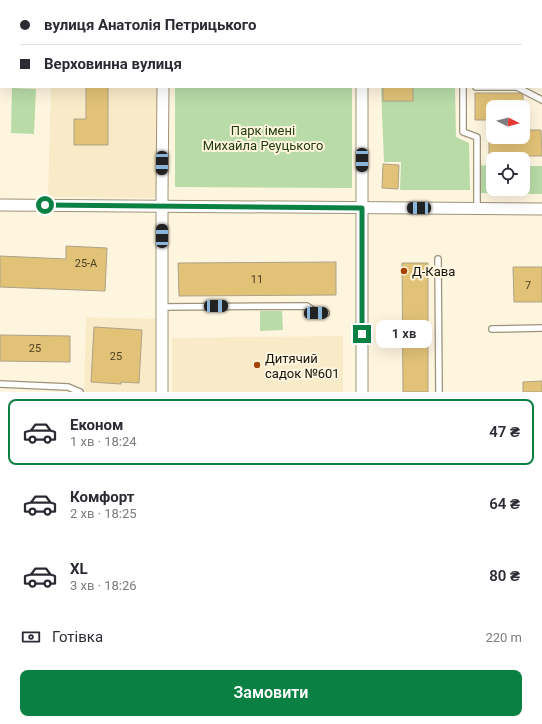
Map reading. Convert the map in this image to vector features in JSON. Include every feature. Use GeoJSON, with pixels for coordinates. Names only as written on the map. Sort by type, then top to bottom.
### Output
{"type":"FeatureCollection","features":[{"type":"Feature","properties":{"kind":"street"},"geometry":{"type":"LineString","coordinates":[[162,392],[163,88]]}},
{"type":"Feature","properties":{"kind":"street"},"geometry":{"type":"LineString","coordinates":[[362,88],[362,392]]}},
{"type":"Feature","properties":{"kind":"street"},"geometry":{"type":"LineString","coordinates":[[0,205],[542,209]]}},
{"type":"Feature","properties":{"kind":"lane"},"geometry":{"type":"LineString","coordinates":[[463,88],[463,132],[477,137],[477,209]]}},
{"type":"Feature","properties":{"kind":"lane"},"geometry":{"type":"LineString","coordinates":[[519,88],[542,100]]}},
{"type":"Feature","properties":{"kind":"lane"},"geometry":{"type":"LineString","coordinates":[[438,259],[439,392]]}},
{"type":"Feature","properties":{"kind":"lane"},"geometry":{"type":"LineString","coordinates":[[162,307],[307,306],[316,313],[326,313]]}},
{"type":"Feature","properties":{"kind":"lane"},"geometry":{"type":"LineString","coordinates":[[492,329],[542,328]]}},
{"type":"Feature","properties":{"kind":"lane"},"geometry":{"type":"LineString","coordinates":[[0,384],[68,387],[80,392]]}},
{"type":"Feature","properties":{"kind":"shaded area"},"geometry":{"type":"Polygon","coordinates":[[[51,88],[157,88],[157,198],[48,197],[51,88]]]}},
{"type":"Feature","properties":{"kind":"shaded area"},"geometry":{"type":"Polygon","coordinates":[[[86,317],[157,319],[156,392],[84,392],[86,317]]]}},
{"type":"Feature","properties":{"kind":"shaded area","name":"Дитячий садок №601"},"geometry":{"type":"Polygon","coordinates":[[[343,336],[343,392],[172,392],[172,338],[343,336]]]}},
{"type":"Feature","properties":{"kind":"green space"},"geometry":{"type":"Polygon","coordinates":[[[12,88],[36,89],[34,134],[11,133],[12,88]]]}},
{"type":"Feature","properties":{"kind":"green space","name":"Парк імені Михайла Реуцького"},"geometry":{"type":"Polygon","coordinates":[[[175,88],[352,88],[352,188],[175,187],[175,88]]]}},
{"type":"Feature","properties":{"kind":"green space"},"geometry":{"type":"Polygon","coordinates":[[[381,88],[455,88],[456,137],[469,143],[470,190],[400,190],[401,162],[384,162],[381,88]]]}},
{"type":"Feature","properties":{"kind":"green space"},"geometry":{"type":"Polygon","coordinates":[[[480,165],[486,165],[486,193],[480,193],[480,165]]]}},
{"type":"Feature","properties":{"kind":"green space"},"geometry":{"type":"Polygon","coordinates":[[[530,166],[542,166],[542,194],[530,194],[530,166]]]}},
{"type":"Feature","properties":{"kind":"green space"},"geometry":{"type":"Polygon","coordinates":[[[260,311],[282,311],[283,330],[260,331],[260,311]]]}},
{"type":"Feature","properties":{"kind":"building"},"geometry":{"type":"Polygon","coordinates":[[[86,88],[108,88],[108,145],[74,145],[74,119],[86,119],[86,88]]]}},
{"type":"Feature","properties":{"kind":"building"},"geometry":{"type":"Polygon","coordinates":[[[383,88],[413,88],[413,101],[383,101],[383,88]]]}},
{"type":"Feature","properties":{"kind":"building"},"geometry":{"type":"Polygon","coordinates":[[[475,93],[520,93],[523,95],[523,100],[486,100],[486,120],[475,120],[475,93]]]}},
{"type":"Feature","properties":{"kind":"building"},"geometry":{"type":"Polygon","coordinates":[[[530,130],[541,130],[542,156],[530,156],[530,152],[489,152],[489,144],[530,144],[530,130]]]}},
{"type":"Feature","properties":{"kind":"building"},"geometry":{"type":"Polygon","coordinates":[[[383,164],[399,165],[398,189],[382,188],[383,164]]]}},
{"type":"Feature","properties":{"kind":"building"},"geometry":{"type":"Polygon","coordinates":[[[66,246],[107,248],[105,291],[0,287],[0,256],[66,259],[66,246]]]}},
{"type":"Feature","properties":{"kind":"building"},"geometry":{"type":"Polygon","coordinates":[[[336,262],[336,295],[179,296],[178,263],[336,262]]]}},
{"type":"Feature","properties":{"kind":"building"},"geometry":{"type":"Polygon","coordinates":[[[402,263],[428,263],[428,392],[403,392],[402,263]]]}},
{"type":"Feature","properties":{"kind":"building"},"geometry":{"type":"Polygon","coordinates":[[[513,267],[542,267],[542,302],[514,302],[513,267]]]}},
{"type":"Feature","properties":{"kind":"building"},"geometry":{"type":"Polygon","coordinates":[[[94,327],[142,330],[139,383],[121,382],[121,384],[91,382],[94,327]]]}},
{"type":"Feature","properties":{"kind":"building"},"geometry":{"type":"Polygon","coordinates":[[[0,335],[70,336],[70,362],[0,361],[0,335]]]}},
{"type":"Feature","properties":{"kind":"building"},"geometry":{"type":"Polygon","coordinates":[[[542,381],[542,392],[523,392],[523,382],[542,381]]]}},
{"type":"Feature","properties":{"kind":"place","name":"Д-Кава"},"geometry":{"type":"Point","coordinates":[404,271]}},
{"type":"Feature","properties":{"kind":"place","name":"Дитячий садок №601"},"geometry":{"type":"Point","coordinates":[257,365]}},
{"type":"Feature","properties":{"kind":"route"},"geometry":{"type":"LineString","coordinates":[[45,205],[362,208],[362,334]]}}]}
